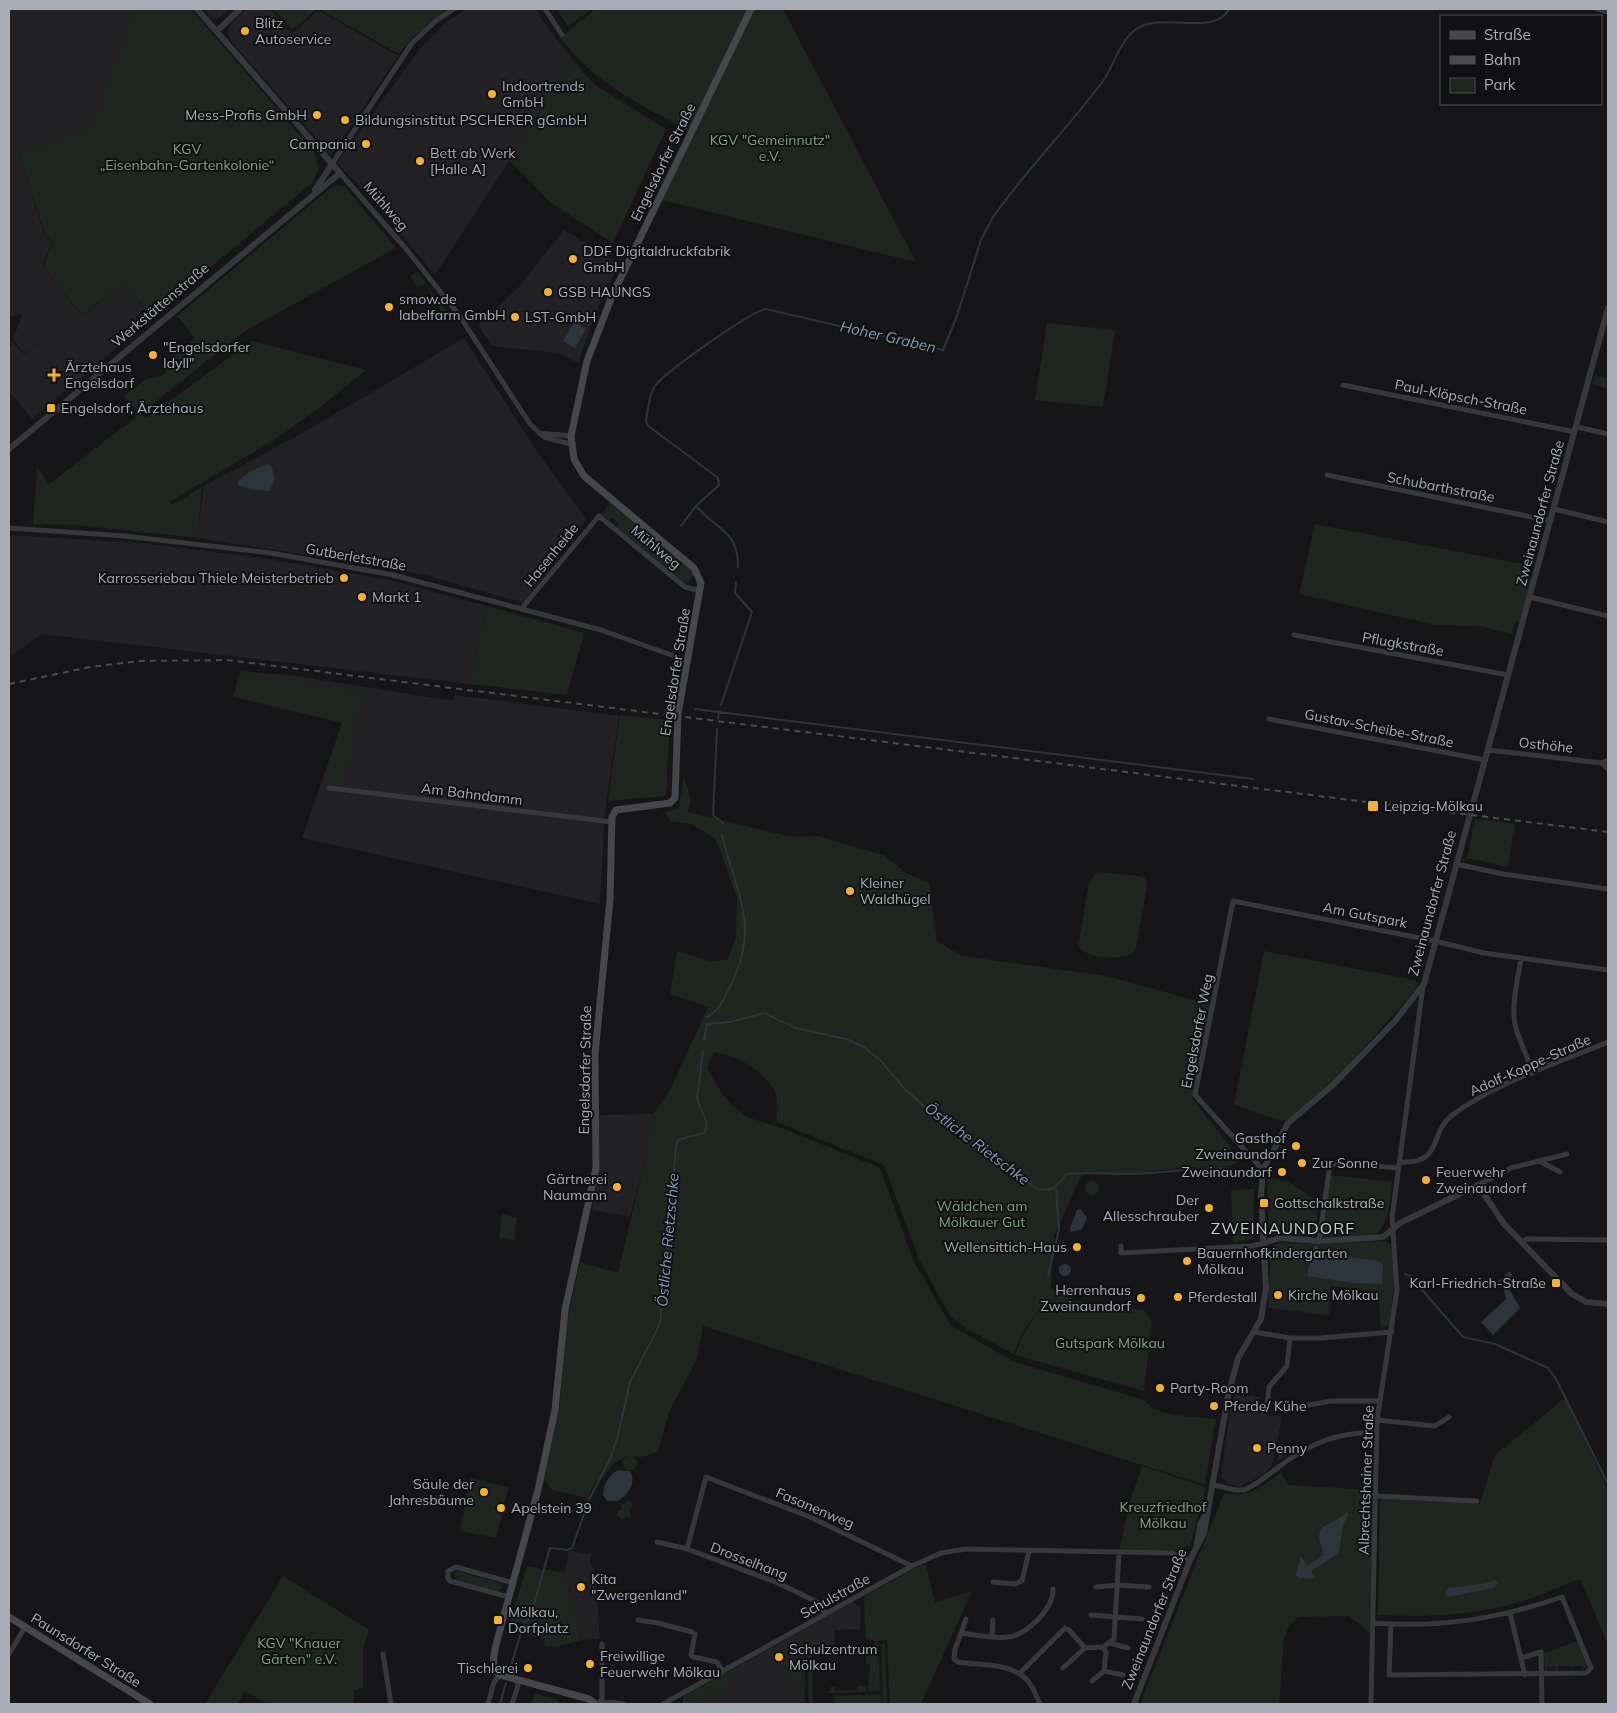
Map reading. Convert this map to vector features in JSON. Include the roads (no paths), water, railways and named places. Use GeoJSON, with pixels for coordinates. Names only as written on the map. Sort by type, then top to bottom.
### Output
{"type":"FeatureCollection","features":[{"type":"Feature","properties":{"kind":"main road","name":"Engelsdorfer Straße"},"geometry":{"type":"LineString","coordinates":[[508,1677],[494,1667],[493,1661],[536,1500],[555,1410],[565,1310],[596,1168],[595,1054],[610,900],[612,822],[616,810],[670,803],[676,798],[678,714],[701,583],[694,568],[587,479],[577,466],[570,444],[571,436],[588,361],[612,296],[751,9]]}},
{"type":"Feature","properties":{"kind":"main road","name":"Paunsdorfer Straße"},"geometry":{"type":"LineString","coordinates":[[9,1617],[150,1704]]}},
{"type":"Feature","properties":{"kind":"main road"},"geometry":{"type":"LineString","coordinates":[[508,1677],[597,1702]]}},
{"type":"Feature","properties":{"kind":"street","name":"Mühlweg"},"geometry":{"type":"LineString","coordinates":[[197,9],[407,250],[459,316],[530,424],[548,440],[570,444]]}},
{"type":"Feature","properties":{"kind":"street"},"geometry":{"type":"LineString","coordinates":[[216,30],[240,9]]}},
{"type":"Feature","properties":{"kind":"street","name":"Werkstättenstraße"},"geometry":{"type":"LineString","coordinates":[[305,201],[412,44],[436,20],[454,9]]}},
{"type":"Feature","properties":{"kind":"street"},"geometry":{"type":"LineString","coordinates":[[545,9],[562,35]]}},
{"type":"Feature","properties":{"kind":"street"},"geometry":{"type":"LineString","coordinates":[[1597,9],[1608,12]]}},
{"type":"Feature","properties":{"kind":"street","name":"Werkstättenstraße"},"geometry":{"type":"LineString","coordinates":[[9,449],[340,173]]}},
{"type":"Feature","properties":{"kind":"street","name":"Zweinaundorfer Straße"},"geometry":{"type":"LineString","coordinates":[[1134,1704],[1197,1544],[1202,1521],[1207,1512],[1214,1485],[1228,1400],[1238,1358],[1261,1320],[1266,1288],[1261,1196],[1263,1170],[1288,1123],[1333,1085],[1395,1021],[1424,984],[1576,429],[1605,330],[1608,308]]}},
{"type":"Feature","properties":{"kind":"street","name":"Paul-Klöpsch-Straße"},"geometry":{"type":"LineString","coordinates":[[1343,385],[1608,434]]}},
{"type":"Feature","properties":{"kind":"street"},"geometry":{"type":"LineString","coordinates":[[538,432],[571,436]]}},
{"type":"Feature","properties":{"kind":"street","name":"Schubarthstraße"},"geometry":{"type":"LineString","coordinates":[[1327,475],[1551,521]]}},
{"type":"Feature","properties":{"kind":"street"},"geometry":{"type":"LineString","coordinates":[[1554,509],[1608,522]]}},
{"type":"Feature","properties":{"kind":"street","name":"Mühlweg"},"geometry":{"type":"LineString","coordinates":[[599,516],[685,587],[700,591]]}},
{"type":"Feature","properties":{"kind":"street","name":"Hasenheide"},"geometry":{"type":"LineString","coordinates":[[521,609],[599,516]]}},
{"type":"Feature","properties":{"kind":"street","name":"Gutberletstraße"},"geometry":{"type":"LineString","coordinates":[[9,528],[125,536],[271,553],[420,581],[606,632],[688,661]]}},
{"type":"Feature","properties":{"kind":"street"},"geometry":{"type":"LineString","coordinates":[[1530,597],[1608,616]]}},
{"type":"Feature","properties":{"kind":"street","name":"Pflugkstraße"},"geometry":{"type":"LineString","coordinates":[[1294,636],[1508,675]]}},
{"type":"Feature","properties":{"kind":"street","name":"Gustav-Scheibe-Straße"},"geometry":{"type":"LineString","coordinates":[[1270,719],[1485,760]]}},
{"type":"Feature","properties":{"kind":"street","name":"Osthöhe"},"geometry":{"type":"LineString","coordinates":[[1488,750],[1602,763]]}},
{"type":"Feature","properties":{"kind":"street"},"geometry":{"type":"LineString","coordinates":[[1608,760],[1602,763],[1608,769]]}},
{"type":"Feature","properties":{"kind":"street","name":"Am Bahndamm"},"geometry":{"type":"LineString","coordinates":[[329,788],[612,822]]}},
{"type":"Feature","properties":{"kind":"street"},"geometry":{"type":"LineString","coordinates":[[1456,864],[1503,874],[1608,889]]}},
{"type":"Feature","properties":{"kind":"street","name":"Am Gutspark"},"geometry":{"type":"LineString","coordinates":[[1233,901],[1435,941],[1484,953],[1608,970]]}},
{"type":"Feature","properties":{"kind":"street","name":"Engelsdorfer Weg"},"geometry":{"type":"LineString","coordinates":[[1233,901],[1195,1095],[1263,1170]]}},
{"type":"Feature","properties":{"kind":"street"},"geometry":{"type":"LineString","coordinates":[[1521,958],[1515,995],[1516,1028],[1533,1073]]}},
{"type":"Feature","properties":{"kind":"street","name":"Albrechtshainer Straße"},"geometry":{"type":"LineString","coordinates":[[1371,1704],[1377,1420],[1392,1332],[1397,1282],[1392,1212],[1424,984]]}},
{"type":"Feature","properties":{"kind":"street","name":"Adolf-Koppe-Straße"},"geometry":{"type":"LineString","coordinates":[[1398,1165],[1424,1158],[1430,1153],[1448,1118],[1463,1107],[1533,1073],[1608,1042]]}},
{"type":"Feature","properties":{"kind":"street"},"geometry":{"type":"LineString","coordinates":[[1121,1246],[1121,1253],[1251,1246],[1280,1238],[1319,1241],[1376,1238],[1400,1223],[1511,1168],[1566,1154]]}},
{"type":"Feature","properties":{"kind":"street"},"geometry":{"type":"LineString","coordinates":[[1539,1161],[1560,1172]]}},
{"type":"Feature","properties":{"kind":"street"},"geometry":{"type":"LineString","coordinates":[[1319,1241],[1330,1165],[1340,1163],[1398,1165]]}},
{"type":"Feature","properties":{"kind":"street"},"geometry":{"type":"LineString","coordinates":[[1478,1185],[1504,1224],[1577,1298],[1592,1303],[1608,1304]]}},
{"type":"Feature","properties":{"kind":"street"},"geometry":{"type":"LineString","coordinates":[[1521,1242],[1527,1239],[1608,1240]]}},
{"type":"Feature","properties":{"kind":"street"},"geometry":{"type":"LineString","coordinates":[[1255,1332],[1290,1338],[1321,1338],[1392,1332]]}},
{"type":"Feature","properties":{"kind":"street"},"geometry":{"type":"LineString","coordinates":[[1268,1405],[1269,1387],[1287,1366],[1290,1338]]}},
{"type":"Feature","properties":{"kind":"street"},"geometry":{"type":"LineString","coordinates":[[1298,1407],[1341,1400],[1379,1400]]}},
{"type":"Feature","properties":{"kind":"street"},"geometry":{"type":"LineString","coordinates":[[1377,1420],[1435,1426],[1448,1417]]}},
{"type":"Feature","properties":{"kind":"street"},"geometry":{"type":"LineString","coordinates":[[1214,1485],[1244,1490],[1295,1454],[1320,1441],[1340,1435],[1377,1433]]}},
{"type":"Feature","properties":{"kind":"street","name":"Fasanenweg"},"geometry":{"type":"LineString","coordinates":[[688,1549],[706,1477],[810,1517],[912,1566]]}},
{"type":"Feature","properties":{"kind":"street"},"geometry":{"type":"LineString","coordinates":[[1375,1496],[1477,1501]]}},
{"type":"Feature","properties":{"kind":"street","name":"Drosselhang"},"geometry":{"type":"LineString","coordinates":[[657,1542],[688,1549],[796,1591],[817,1602],[826,1614]]}},
{"type":"Feature","properties":{"kind":"street","name":"Schulstraße"},"geometry":{"type":"LineString","coordinates":[[663,1704],[912,1566],[941,1553],[958,1550],[1172,1553],[1190,1560]]}},
{"type":"Feature","properties":{"kind":"street"},"geometry":{"type":"LineString","coordinates":[[993,1582],[1015,1584],[1022,1581],[1028,1551]]}},
{"type":"Feature","properties":{"kind":"street"},"geometry":{"type":"LineString","coordinates":[[1063,1668],[1085,1648],[1103,1647],[1114,1637],[1119,1553]]}},
{"type":"Feature","properties":{"kind":"street"},"geometry":{"type":"LineString","coordinates":[[509,1597],[450,1581],[448,1571],[456,1567],[513,1583]]}},
{"type":"Feature","properties":{"kind":"street"},"geometry":{"type":"LineString","coordinates":[[1096,1587],[1118,1585],[1149,1587]]}},
{"type":"Feature","properties":{"kind":"street"},"geometry":{"type":"LineString","coordinates":[[961,1633],[1014,1636],[1029,1626],[1047,1609],[1051,1602],[1053,1590]]}},
{"type":"Feature","properties":{"kind":"street"},"geometry":{"type":"LineString","coordinates":[[1373,1623],[1456,1623],[1510,1613],[1562,1597],[1591,1668],[1586,1673],[1389,1675],[1391,1624]]}},
{"type":"Feature","properties":{"kind":"street"},"geometry":{"type":"LineString","coordinates":[[1510,1613],[1525,1674]]}},
{"type":"Feature","properties":{"kind":"street"},"geometry":{"type":"LineString","coordinates":[[1091,1614],[1142,1620]]}},
{"type":"Feature","properties":{"kind":"street"},"geometry":{"type":"LineString","coordinates":[[638,1620],[692,1632],[695,1634],[691,1655],[717,1662],[723,1672]]}},
{"type":"Feature","properties":{"kind":"street"},"geometry":{"type":"LineString","coordinates":[[966,1620],[954,1658],[958,1662],[1006,1668],[1020,1673],[1028,1681],[1040,1704]]}},
{"type":"Feature","properties":{"kind":"street"},"geometry":{"type":"LineString","coordinates":[[992,1636],[993,1620]]}},
{"type":"Feature","properties":{"kind":"street"},"geometry":{"type":"LineString","coordinates":[[9,1654],[25,1627]]}},
{"type":"Feature","properties":{"kind":"street"},"geometry":{"type":"LineString","coordinates":[[1020,1673],[1065,1628],[1085,1648]]}},
{"type":"Feature","properties":{"kind":"street"},"geometry":{"type":"LineString","coordinates":[[1110,1642],[1128,1648]]}},
{"type":"Feature","properties":{"kind":"street"},"geometry":{"type":"LineString","coordinates":[[602,1644],[597,1702],[624,1704]]}},
{"type":"Feature","properties":{"kind":"street"},"geometry":{"type":"LineString","coordinates":[[1092,1681],[1104,1671],[1106,1652],[1103,1647]]}},
{"type":"Feature","properties":{"kind":"street"},"geometry":{"type":"LineString","coordinates":[[1521,1658],[1541,1652],[1542,1704]]}},
{"type":"Feature","properties":{"kind":"street"},"geometry":{"type":"LineString","coordinates":[[383,1654],[391,1704]]}},
{"type":"Feature","properties":{"kind":"street"},"geometry":{"type":"LineString","coordinates":[[1104,1671],[1123,1675]]}},
{"type":"Feature","properties":{"kind":"street"},"geometry":{"type":"LineString","coordinates":[[488,1704],[494,1682],[508,1677],[518,1686],[512,1704]]}},
{"type":"Feature","properties":{"kind":"waterway","name":"Hoher Graben"},"geometry":{"type":"LineString","coordinates":[[738,567],[737,554],[730,538],[696,506],[719,485],[718,478],[647,425],[649,402],[655,386],[708,343],[757,312],[766,309],[943,350],[957,316],[981,240],[993,217],[1103,81],[1129,35],[1146,25],[1159,22],[1212,22],[1222,17],[1229,9]]}},
{"type":"Feature","properties":{"kind":"waterway"},"geometry":{"type":"LineString","coordinates":[[681,526],[696,506]]}},
{"type":"Feature","properties":{"kind":"waterway","name":"Hoher Graben"},"geometry":{"type":"LineString","coordinates":[[721,705],[752,612],[735,593],[736,582]]}},
{"type":"Feature","properties":{"kind":"waterway"},"geometry":{"type":"LineString","coordinates":[[695,709],[1253,779]]}},
{"type":"Feature","properties":{"kind":"waterway","name":"Hoher Graben"},"geometry":{"type":"LineString","coordinates":[[718,718],[720,711]]}},
{"type":"Feature","properties":{"kind":"waterway","name":"Hoher Graben"},"geometry":{"type":"LineString","coordinates":[[717,729],[713,815],[723,823]]}},
{"type":"Feature","properties":{"kind":"waterway","name":"Hoher Graben"},"geometry":{"type":"LineString","coordinates":[[707,1017],[718,1008],[726,996],[739,965],[744,945],[745,927],[743,910],[722,835]]}},
{"type":"Feature","properties":{"kind":"waterway","name":"Östliche Rietschke"},"geometry":{"type":"LineString","coordinates":[[704,1040],[707,1024],[731,1022],[764,1013],[796,1028],[846,1039],[864,1047],[881,1061],[904,1088],[933,1115],[1037,1189],[1047,1190],[1054,1188],[1066,1174],[1131,1174],[1208,1168],[1239,1169],[1254,1172]]}},
{"type":"Feature","properties":{"kind":"waterway","name":"Östliche Rietzschke"},"geometry":{"type":"LineString","coordinates":[[509,1672],[524,1623],[530,1618],[550,1548],[567,1550],[572,1548],[589,1500],[611,1457],[630,1382],[657,1330],[661,1318],[660,1292],[665,1285],[676,1146],[681,1139],[705,1132],[707,1124],[697,1099],[703,1050]]}},
{"type":"Feature","properties":{"kind":"waterway","name":"Östliche Rietzschke"},"geometry":{"type":"LineString","coordinates":[[1048,1276],[1059,1229],[1056,1189]]}},
{"type":"Feature","properties":{"kind":"waterway","name":"Östliche Rietschke"},"geometry":{"type":"LineString","coordinates":[[1405,1274],[1410,1276],[1463,1337],[1495,1344],[1548,1368],[1556,1379],[1608,1484]]}},
{"type":"Feature","properties":{"kind":"waterway","name":"Östliche Rietzschke"},"geometry":{"type":"LineString","coordinates":[[500,1704],[506,1683]]}},
{"type":"Feature","properties":{"kind":"railway"},"geometry":{"type":"LineString","coordinates":[[9,684],[90,667],[140,661],[227,660],[1608,832]]}},
{"type":"Feature","properties":{"kind":"place","name":"Blitz Autoservice"},"geometry":{"type":"Point","coordinates":[245,31]}},
{"type":"Feature","properties":{"kind":"place","name":"Indoortrends GmbH"},"geometry":{"type":"Point","coordinates":[492,94]}},
{"type":"Feature","properties":{"kind":"place","name":"Mess-Profis GmbH"},"geometry":{"type":"Point","coordinates":[317,115]}},
{"type":"Feature","properties":{"kind":"place","name":"Bildungsinstitut PSCHERER gGmbH"},"geometry":{"type":"Point","coordinates":[345,120]}},
{"type":"Feature","properties":{"kind":"place","name":"Campania"},"geometry":{"type":"Point","coordinates":[366,144]}},
{"type":"Feature","properties":{"kind":"place","name":"Bett ab Werk [Halle A]"},"geometry":{"type":"Point","coordinates":[420,161]}},
{"type":"Feature","properties":{"kind":"place","name":"DDF Digitaldruckfabrik GmbH"},"geometry":{"type":"Point","coordinates":[573,259]}},
{"type":"Feature","properties":{"kind":"place","name":"GSB HAUNGS"},"geometry":{"type":"Point","coordinates":[548,292]}},
{"type":"Feature","properties":{"kind":"place","name":"smow.de labelfarm GmbH"},"geometry":{"type":"Point","coordinates":[389,307]}},
{"type":"Feature","properties":{"kind":"place","name":"LST-GmbH"},"geometry":{"type":"Point","coordinates":[515,317]}},
{"type":"Feature","properties":{"kind":"place","name":"\"Engelsdorfer Idyll\""},"geometry":{"type":"Point","coordinates":[153,355]}},
{"type":"Feature","properties":{"kind":"place","name":"Ärztehaus Engelsdorf"},"geometry":{"type":"Point","coordinates":[54,375]}},
{"type":"Feature","properties":{"kind":"place","name":"Engelsdorf, Ärztehaus"},"geometry":{"type":"Point","coordinates":[51,408]}},
{"type":"Feature","properties":{"kind":"place","name":"Karrosseriebau Thiele Meisterbetrieb"},"geometry":{"type":"Point","coordinates":[344,578]}},
{"type":"Feature","properties":{"kind":"place","name":"Markt 1"},"geometry":{"type":"Point","coordinates":[362,597]}},
{"type":"Feature","properties":{"kind":"place","name":"Leipzig-Mölkau"},"geometry":{"type":"Point","coordinates":[1373,806]}},
{"type":"Feature","properties":{"kind":"place","name":"Kleiner Waldhügel"},"geometry":{"type":"Point","coordinates":[850,891]}},
{"type":"Feature","properties":{"kind":"place","name":"Gasthof Zweinaundorf"},"geometry":{"type":"Point","coordinates":[1296,1146]}},
{"type":"Feature","properties":{"kind":"place","name":"Zur Sonne"},"geometry":{"type":"Point","coordinates":[1302,1163]}},
{"type":"Feature","properties":{"kind":"place","name":"Zweinaundorf"},"geometry":{"type":"Point","coordinates":[1282,1172]}},
{"type":"Feature","properties":{"kind":"place","name":"Feuerwehr Zweinaundorf"},"geometry":{"type":"Point","coordinates":[1426,1180]}},
{"type":"Feature","properties":{"kind":"place","name":"Gärtnerei Naumann"},"geometry":{"type":"Point","coordinates":[617,1187]}},
{"type":"Feature","properties":{"kind":"place","name":"Gottschalkstraße"},"geometry":{"type":"Point","coordinates":[1264,1203]}},
{"type":"Feature","properties":{"kind":"place","name":"Der Allesschrauber"},"geometry":{"type":"Point","coordinates":[1209,1208]}},
{"type":"Feature","properties":{"kind":"place","name":"Wellensittich-Haus"},"geometry":{"type":"Point","coordinates":[1077,1247]}},
{"type":"Feature","properties":{"kind":"place","name":"Bauernhofkindergarten Mölkau"},"geometry":{"type":"Point","coordinates":[1187,1261]}},
{"type":"Feature","properties":{"kind":"place","name":"Karl-Friedrich-Straße"},"geometry":{"type":"Point","coordinates":[1556,1283]}},
{"type":"Feature","properties":{"kind":"place","name":"Kirche Mölkau"},"geometry":{"type":"Point","coordinates":[1278,1295]}},
{"type":"Feature","properties":{"kind":"place","name":"Pferdestall"},"geometry":{"type":"Point","coordinates":[1178,1297]}},
{"type":"Feature","properties":{"kind":"place","name":"Herrenhaus Zweinaundorf"},"geometry":{"type":"Point","coordinates":[1141,1298]}},
{"type":"Feature","properties":{"kind":"place","name":"Party-Room"},"geometry":{"type":"Point","coordinates":[1160,1388]}},
{"type":"Feature","properties":{"kind":"place","name":"Pferde/ Kühe"},"geometry":{"type":"Point","coordinates":[1214,1406]}},
{"type":"Feature","properties":{"kind":"place","name":"Penny"},"geometry":{"type":"Point","coordinates":[1257,1448]}},
{"type":"Feature","properties":{"kind":"place","name":"Säule der Jahresbäume"},"geometry":{"type":"Point","coordinates":[484,1492]}},
{"type":"Feature","properties":{"kind":"place","name":"Apelstein 39"},"geometry":{"type":"Point","coordinates":[501,1508]}},
{"type":"Feature","properties":{"kind":"place","name":"Kita \"Zwergenland\""},"geometry":{"type":"Point","coordinates":[581,1587]}},
{"type":"Feature","properties":{"kind":"place","name":"Mölkau, Dorfplatz"},"geometry":{"type":"Point","coordinates":[498,1620]}},
{"type":"Feature","properties":{"kind":"place","name":"Schulzentrum Mölkau"},"geometry":{"type":"Point","coordinates":[779,1657]}},
{"type":"Feature","properties":{"kind":"place","name":"Freiwillige Feuerwehr Mölkau"},"geometry":{"type":"Point","coordinates":[590,1664]}},
{"type":"Feature","properties":{"kind":"place","name":"Tischlerei"},"geometry":{"type":"Point","coordinates":[528,1668]}},
{"type":"Feature","properties":{"kind":"district","name":"ZWEINAUNDORF"},"geometry":{"type":"Point","coordinates":[1283,1228]}},
{"type":"Feature","properties":{"kind":"park label","name":"KGV \"Gemeinnutz\" e.V."},"geometry":{"type":"Point","coordinates":[770,148]}},
{"type":"Feature","properties":{"kind":"park label","name":"KGV „Eisenbahn-Gartenkolonie“"},"geometry":{"type":"Point","coordinates":[187,158]}},
{"type":"Feature","properties":{"kind":"park label","name":"Wäldchen am Mölkauer Gut"},"geometry":{"type":"Point","coordinates":[982,1214]}},
{"type":"Feature","properties":{"kind":"park label","name":"Gutspark Mölkau"},"geometry":{"type":"Point","coordinates":[1110,1343]}},
{"type":"Feature","properties":{"kind":"park label","name":"Kreuzfriedhof Mölkau"},"geometry":{"type":"Point","coordinates":[1163,1515]}},
{"type":"Feature","properties":{"kind":"park label","name":"KGV \"Knauer Gärten\" e.V."},"geometry":{"type":"Point","coordinates":[299,1652]}}]}
